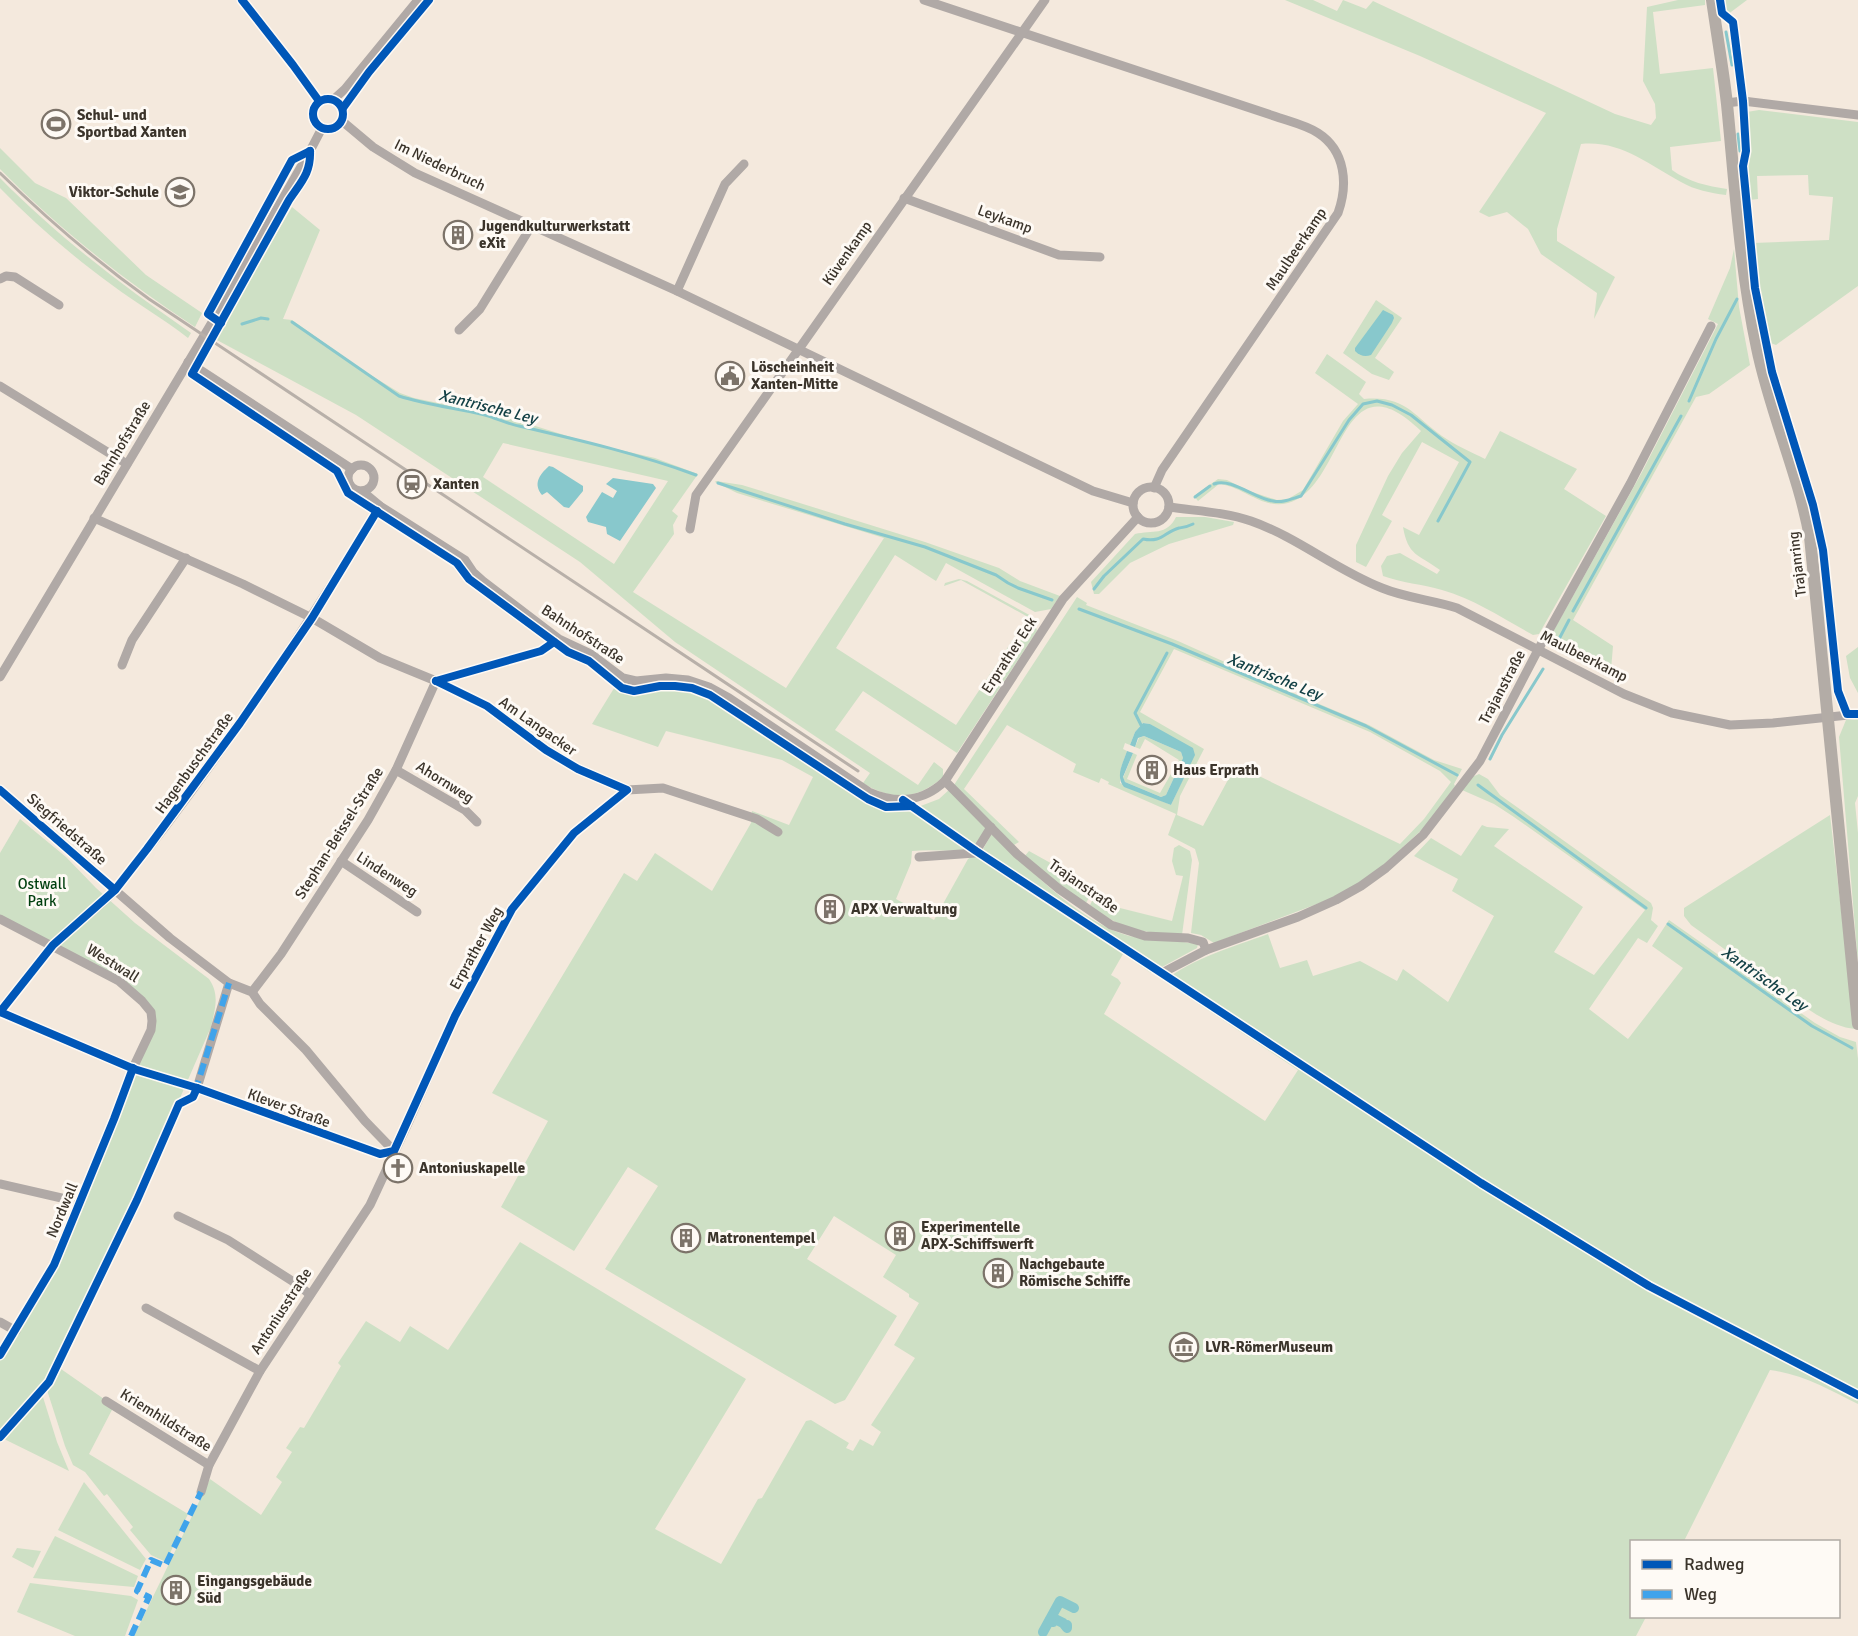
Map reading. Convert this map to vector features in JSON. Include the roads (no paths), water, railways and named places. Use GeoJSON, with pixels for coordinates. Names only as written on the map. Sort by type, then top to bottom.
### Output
{"type":"FeatureCollection","features":[{"type":"Feature","properties":{"kind":"main road","name":"Trajanring"},"geometry":{"type":"LineString","coordinates":[[1712,0],[1754,333],[1766,383],[1803,499],[1810,537],[1858,1024]]}},
{"type":"Feature","properties":{"kind":"street"},"geometry":{"type":"LineString","coordinates":[[242,0],[294,65],[319,101]]}},
{"type":"Feature","properties":{"kind":"street"},"geometry":{"type":"LineString","coordinates":[[334,99],[345,89],[418,0]]}},
{"type":"Feature","properties":{"kind":"street"},"geometry":{"type":"LineString","coordinates":[[343,108],[334,99],[319,101],[313,110],[315,122],[322,128],[331,129],[342,121],[343,108],[369,72],[429,0]]}},
{"type":"Feature","properties":{"kind":"street","name":"Maulbeerkamp"},"geometry":{"type":"LineString","coordinates":[[924,0],[1274,116],[1318,133],[1332,147],[1341,161],[1345,180],[1344,197],[1338,213],[1162,470],[1154,488],[1141,491],[1133,502]]}},
{"type":"Feature","properties":{"kind":"street","name":"Küvenkamp"},"geometry":{"type":"LineString","coordinates":[[690,529],[696,495],[1045,0]]}},
{"type":"Feature","properties":{"kind":"street"},"geometry":{"type":"LineString","coordinates":[[1726,103],[1743,101],[1858,115]]}},
{"type":"Feature","properties":{"kind":"street","name":"Im Niederbruch"},"geometry":{"type":"LineString","coordinates":[[342,121],[373,147],[403,167],[677,291],[798,350]]}},
{"type":"Feature","properties":{"kind":"street","name":"Bahnhofstraße"},"geometry":{"type":"LineString","coordinates":[[0,677],[188,362],[322,128]]}},
{"type":"Feature","properties":{"kind":"street"},"geometry":{"type":"LineString","coordinates":[[677,291],[725,184],[744,164]]}},
{"type":"Feature","properties":{"kind":"street","name":"Leykamp"},"geometry":{"type":"LineString","coordinates":[[904,198],[1059,255],[1100,257]]}},
{"type":"Feature","properties":{"kind":"street"},"geometry":{"type":"LineString","coordinates":[[459,330],[480,309],[532,225]]}},
{"type":"Feature","properties":{"kind":"street"},"geometry":{"type":"LineString","coordinates":[[0,279],[13,276],[59,305]]}},
{"type":"Feature","properties":{"kind":"street","name":"Trajanstraße"},"geometry":{"type":"LineString","coordinates":[[1162,973],[1206,950],[1298,917],[1336,900],[1361,886],[1404,853],[1423,835],[1480,761],[1538,650],[1630,484],[1711,326]]}},
{"type":"Feature","properties":{"kind":"street"},"geometry":{"type":"LineString","coordinates":[[798,350],[1093,491],[1133,502],[1133,508],[1143,521],[1157,522],[1167,514],[1169,507],[1165,494],[1154,488]]}},
{"type":"Feature","properties":{"kind":"street"},"geometry":{"type":"LineString","coordinates":[[188,362],[352,470],[360,465],[372,471],[373,484],[362,491]]}},
{"type":"Feature","properties":{"kind":"street"},"geometry":{"type":"LineString","coordinates":[[0,386],[127,464]]}},
{"type":"Feature","properties":{"kind":"street","name":"Bahnhofstraße"},"geometry":{"type":"LineString","coordinates":[[352,470],[348,479],[357,491],[362,491],[380,506],[465,560],[472,572],[511,604],[559,639],[591,654],[623,678],[636,681],[677,678],[709,687],[869,792],[890,800],[903,800]]}},
{"type":"Feature","properties":{"kind":"street","name":"Hagenbuschstraße"},"geometry":{"type":"LineString","coordinates":[[0,1012],[53,945],[115,890],[240,723],[312,618],[380,506]]}},
{"type":"Feature","properties":{"kind":"street","name":"Maulbeerkamp"},"geometry":{"type":"LineString","coordinates":[[1169,507],[1249,520],[1370,583],[1396,593],[1457,608],[1632,697],[1672,713],[1699,720],[1740,724],[1858,714]]}},
{"type":"Feature","properties":{"kind":"street","name":"Erprather Eck"},"geometry":{"type":"LineString","coordinates":[[903,800],[927,794],[945,781],[1063,599],[1138,517]]}},
{"type":"Feature","properties":{"kind":"street","name":"Am Langacker"},"geometry":{"type":"LineString","coordinates":[[94,518],[243,584],[312,618],[380,658],[436,681],[487,706],[546,750],[578,769],[627,790]]}},
{"type":"Feature","properties":{"kind":"street"},"geometry":{"type":"LineString","coordinates":[[122,665],[132,640],[186,558]]}},
{"type":"Feature","properties":{"kind":"street"},"geometry":{"type":"LineString","coordinates":[[436,681],[541,651]]}},
{"type":"Feature","properties":{"kind":"street","name":"Stephan-Beissel-Straße"},"geometry":{"type":"LineString","coordinates":[[252,992],[281,954],[368,820],[396,770],[436,681]]}},
{"type":"Feature","properties":{"kind":"street","name":"Ahornweg"},"geometry":{"type":"LineString","coordinates":[[396,770],[465,810],[477,822]]}},
{"type":"Feature","properties":{"kind":"street","name":"Trajanstraße"},"geometry":{"type":"LineString","coordinates":[[945,781],[1017,854],[1059,889],[1110,925],[1145,936],[1188,938],[1203,942],[1206,950]]}},
{"type":"Feature","properties":{"kind":"street"},"geometry":{"type":"LineString","coordinates":[[627,790],[663,788],[757,819],[778,832]]}},
{"type":"Feature","properties":{"kind":"street","name":"Siegfriedstraße"},"geometry":{"type":"LineString","coordinates":[[0,790],[170,938],[229,983],[252,992],[260,1004],[306,1050],[365,1121],[394,1151]]}},
{"type":"Feature","properties":{"kind":"street","name":"Erprather Weg"},"geometry":{"type":"LineString","coordinates":[[394,1151],[455,1016],[512,909],[574,833],[627,790]]}},
{"type":"Feature","properties":{"kind":"street"},"geometry":{"type":"LineString","coordinates":[[919,857],[975,853],[991,827]]}},
{"type":"Feature","properties":{"kind":"street","name":"Lindenweg"},"geometry":{"type":"LineString","coordinates":[[341,861],[417,912]]}},
{"type":"Feature","properties":{"kind":"street","name":"Westwall"},"geometry":{"type":"LineString","coordinates":[[0,920],[53,945],[119,981],[142,1001],[151,1012],[151,1030],[137,1070]]}},
{"type":"Feature","properties":{"kind":"street"},"geometry":{"type":"LineString","coordinates":[[191,1086],[229,983]]}},
{"type":"Feature","properties":{"kind":"street","name":"Klever Straße"},"geometry":{"type":"LineString","coordinates":[[0,1012],[137,1070],[191,1086],[380,1154]]}},
{"type":"Feature","properties":{"kind":"street","name":"Nordwall"},"geometry":{"type":"LineString","coordinates":[[0,1355],[54,1264],[114,1119],[137,1070]]}},
{"type":"Feature","properties":{"kind":"street","name":"Antoniusstraße"},"geometry":{"type":"LineString","coordinates":[[201,1492],[209,1465],[260,1371],[370,1205],[394,1151]]}},
{"type":"Feature","properties":{"kind":"street"},"geometry":{"type":"LineString","coordinates":[[0,1184],[79,1202]]}},
{"type":"Feature","properties":{"kind":"street"},"geometry":{"type":"LineString","coordinates":[[178,1216],[228,1239],[310,1295]]}},
{"type":"Feature","properties":{"kind":"street"},"geometry":{"type":"LineString","coordinates":[[146,1308],[260,1371]]}},
{"type":"Feature","properties":{"kind":"street"},"geometry":{"type":"LineString","coordinates":[[0,1322],[16,1331]]}},
{"type":"Feature","properties":{"kind":"street","name":"Kriemhildstraße"},"geometry":{"type":"LineString","coordinates":[[106,1401],[209,1465]]}},
{"type":"Feature","properties":{"kind":"water"},"geometry":{"type":"Polygon","coordinates":[[[1383,310],[1393,315],[1392,323],[1371,355],[1359,354],[1355,348],[1383,310]]]}},
{"type":"Feature","properties":{"kind":"water"},"geometry":{"type":"Polygon","coordinates":[[[549,466],[583,486],[583,491],[569,508],[564,507],[547,492],[542,495],[539,491],[538,480],[549,466]]]}},
{"type":"Feature","properties":{"kind":"water"},"geometry":{"type":"Polygon","coordinates":[[[613,478],[653,484],[656,488],[620,541],[607,534],[606,527],[588,522],[586,517],[602,492],[613,498],[617,491],[606,484],[613,478]]]}},
{"type":"Feature","properties":{"kind":"water"},"geometry":{"type":"Polygon","coordinates":[[[1143,723],[1150,724],[1193,748],[1195,755],[1171,805],[1124,787],[1121,783],[1121,769],[1127,751],[1133,753],[1123,777],[1125,782],[1161,797],[1166,795],[1183,758],[1181,752],[1144,736],[1138,738],[1135,747],[1130,745],[1135,732],[1143,723]]]}},
{"type":"Feature","properties":{"kind":"waterway"},"geometry":{"type":"LineString","coordinates":[[1726,32],[1732,65]]}},
{"type":"Feature","properties":{"kind":"waterway"},"geometry":{"type":"LineString","coordinates":[[1738,134],[1740,151]]}},
{"type":"Feature","properties":{"kind":"waterway"},"geometry":{"type":"LineString","coordinates":[[1689,401],[1716,339],[1737,299]]}},
{"type":"Feature","properties":{"kind":"waterway","name":"Xantrische Ley"},"geometry":{"type":"LineString","coordinates":[[242,324],[261,318],[268,319]]}},
{"type":"Feature","properties":{"kind":"waterway","name":"Xantrische Ley"},"geometry":{"type":"LineString","coordinates":[[292,322],[399,396],[485,415],[515,425],[653,460],[696,475]]}},
{"type":"Feature","properties":{"kind":"waterway"},"geometry":{"type":"LineString","coordinates":[[1214,484],[1228,483],[1273,501],[1284,501],[1301,496],[1349,420],[1363,404],[1377,401],[1392,405],[1411,415],[1470,462],[1438,521]]}},
{"type":"Feature","properties":{"kind":"waterway"},"geometry":{"type":"LineString","coordinates":[[1573,611],[1681,416]]}},
{"type":"Feature","properties":{"kind":"waterway","name":"Xantrische Ley"},"geometry":{"type":"LineString","coordinates":[[718,483],[925,547],[996,575],[1018,588],[1052,600]]}},
{"type":"Feature","properties":{"kind":"waterway"},"geometry":{"type":"LineString","coordinates":[[1195,497],[1210,486]]}},
{"type":"Feature","properties":{"kind":"waterway"},"geometry":{"type":"LineString","coordinates":[[1094,589],[1104,576],[1143,539],[1155,540],[1174,530],[1193,524]]}},
{"type":"Feature","properties":{"kind":"waterway","name":"Xantrische Ley"},"geometry":{"type":"LineString","coordinates":[[1079,609],[1172,644],[1366,726],[1457,775]]}},
{"type":"Feature","properties":{"kind":"waterway"},"geometry":{"type":"LineString","coordinates":[[1558,641],[1569,620]]}},
{"type":"Feature","properties":{"kind":"waterway"},"geometry":{"type":"LineString","coordinates":[[1144,727],[1135,713],[1167,653]]}},
{"type":"Feature","properties":{"kind":"waterway"},"geometry":{"type":"LineString","coordinates":[[1490,759],[1502,735],[1543,669]]}},
{"type":"Feature","properties":{"kind":"waterway","name":"Xantrische Ley"},"geometry":{"type":"LineString","coordinates":[[1478,785],[1646,908]]}},
{"type":"Feature","properties":{"kind":"waterway","name":"Xantrische Ley"},"geometry":{"type":"LineString","coordinates":[[1668,924],[1812,1026],[1852,1048]]}},
{"type":"Feature","properties":{"kind":"waterway"},"geometry":{"type":"LineString","coordinates":[[1043,1632],[1060,1601],[1074,1608]]}},
{"type":"Feature","properties":{"kind":"waterway"},"geometry":{"type":"LineString","coordinates":[[1050,1620],[1053,1622],[1055,1619],[1067,1628],[1067,1625]]}},
{"type":"Feature","properties":{"kind":"railway"},"geometry":{"type":"LineString","coordinates":[[0,173],[72,239],[149,299],[858,771]]}},
{"type":"Feature","properties":{"kind":"place","name":"Schul- und Sportbad Xanten"},"geometry":{"type":"Point","coordinates":[56,124]}},
{"type":"Feature","properties":{"kind":"place","name":"Viktor-Schule"},"geometry":{"type":"Point","coordinates":[180,192]}},
{"type":"Feature","properties":{"kind":"place","name":"Jugendkulturwerkstatt eXit"},"geometry":{"type":"Point","coordinates":[458,235]}},
{"type":"Feature","properties":{"kind":"place","name":"Löscheinheit Xanten-Mitte"},"geometry":{"type":"Point","coordinates":[730,376]}},
{"type":"Feature","properties":{"kind":"place","name":"Xanten"},"geometry":{"type":"Point","coordinates":[412,484]}},
{"type":"Feature","properties":{"kind":"place","name":"Haus Erprath"},"geometry":{"type":"Point","coordinates":[1152,770]}},
{"type":"Feature","properties":{"kind":"place","name":"APX Verwaltung"},"geometry":{"type":"Point","coordinates":[830,909]}},
{"type":"Feature","properties":{"kind":"place","name":"Antoniuskapelle"},"geometry":{"type":"Point","coordinates":[398,1168]}},
{"type":"Feature","properties":{"kind":"place","name":"Experimentelle APX-Schiffswerft"},"geometry":{"type":"Point","coordinates":[900,1236]}},
{"type":"Feature","properties":{"kind":"place","name":"Matronentempel"},"geometry":{"type":"Point","coordinates":[686,1238]}},
{"type":"Feature","properties":{"kind":"place","name":"Nachgebaute Römische Schiffe"},"geometry":{"type":"Point","coordinates":[998,1273]}},
{"type":"Feature","properties":{"kind":"place","name":"LVR-RömerMuseum"},"geometry":{"type":"Point","coordinates":[1184,1347]}},
{"type":"Feature","properties":{"kind":"place","name":"Eingangsgebäude Süd"},"geometry":{"type":"Point","coordinates":[176,1590]}},
{"type":"Feature","properties":{"kind":"park label","name":"Ostwall Park"},"geometry":{"type":"Point","coordinates":[42,892]}}]}
